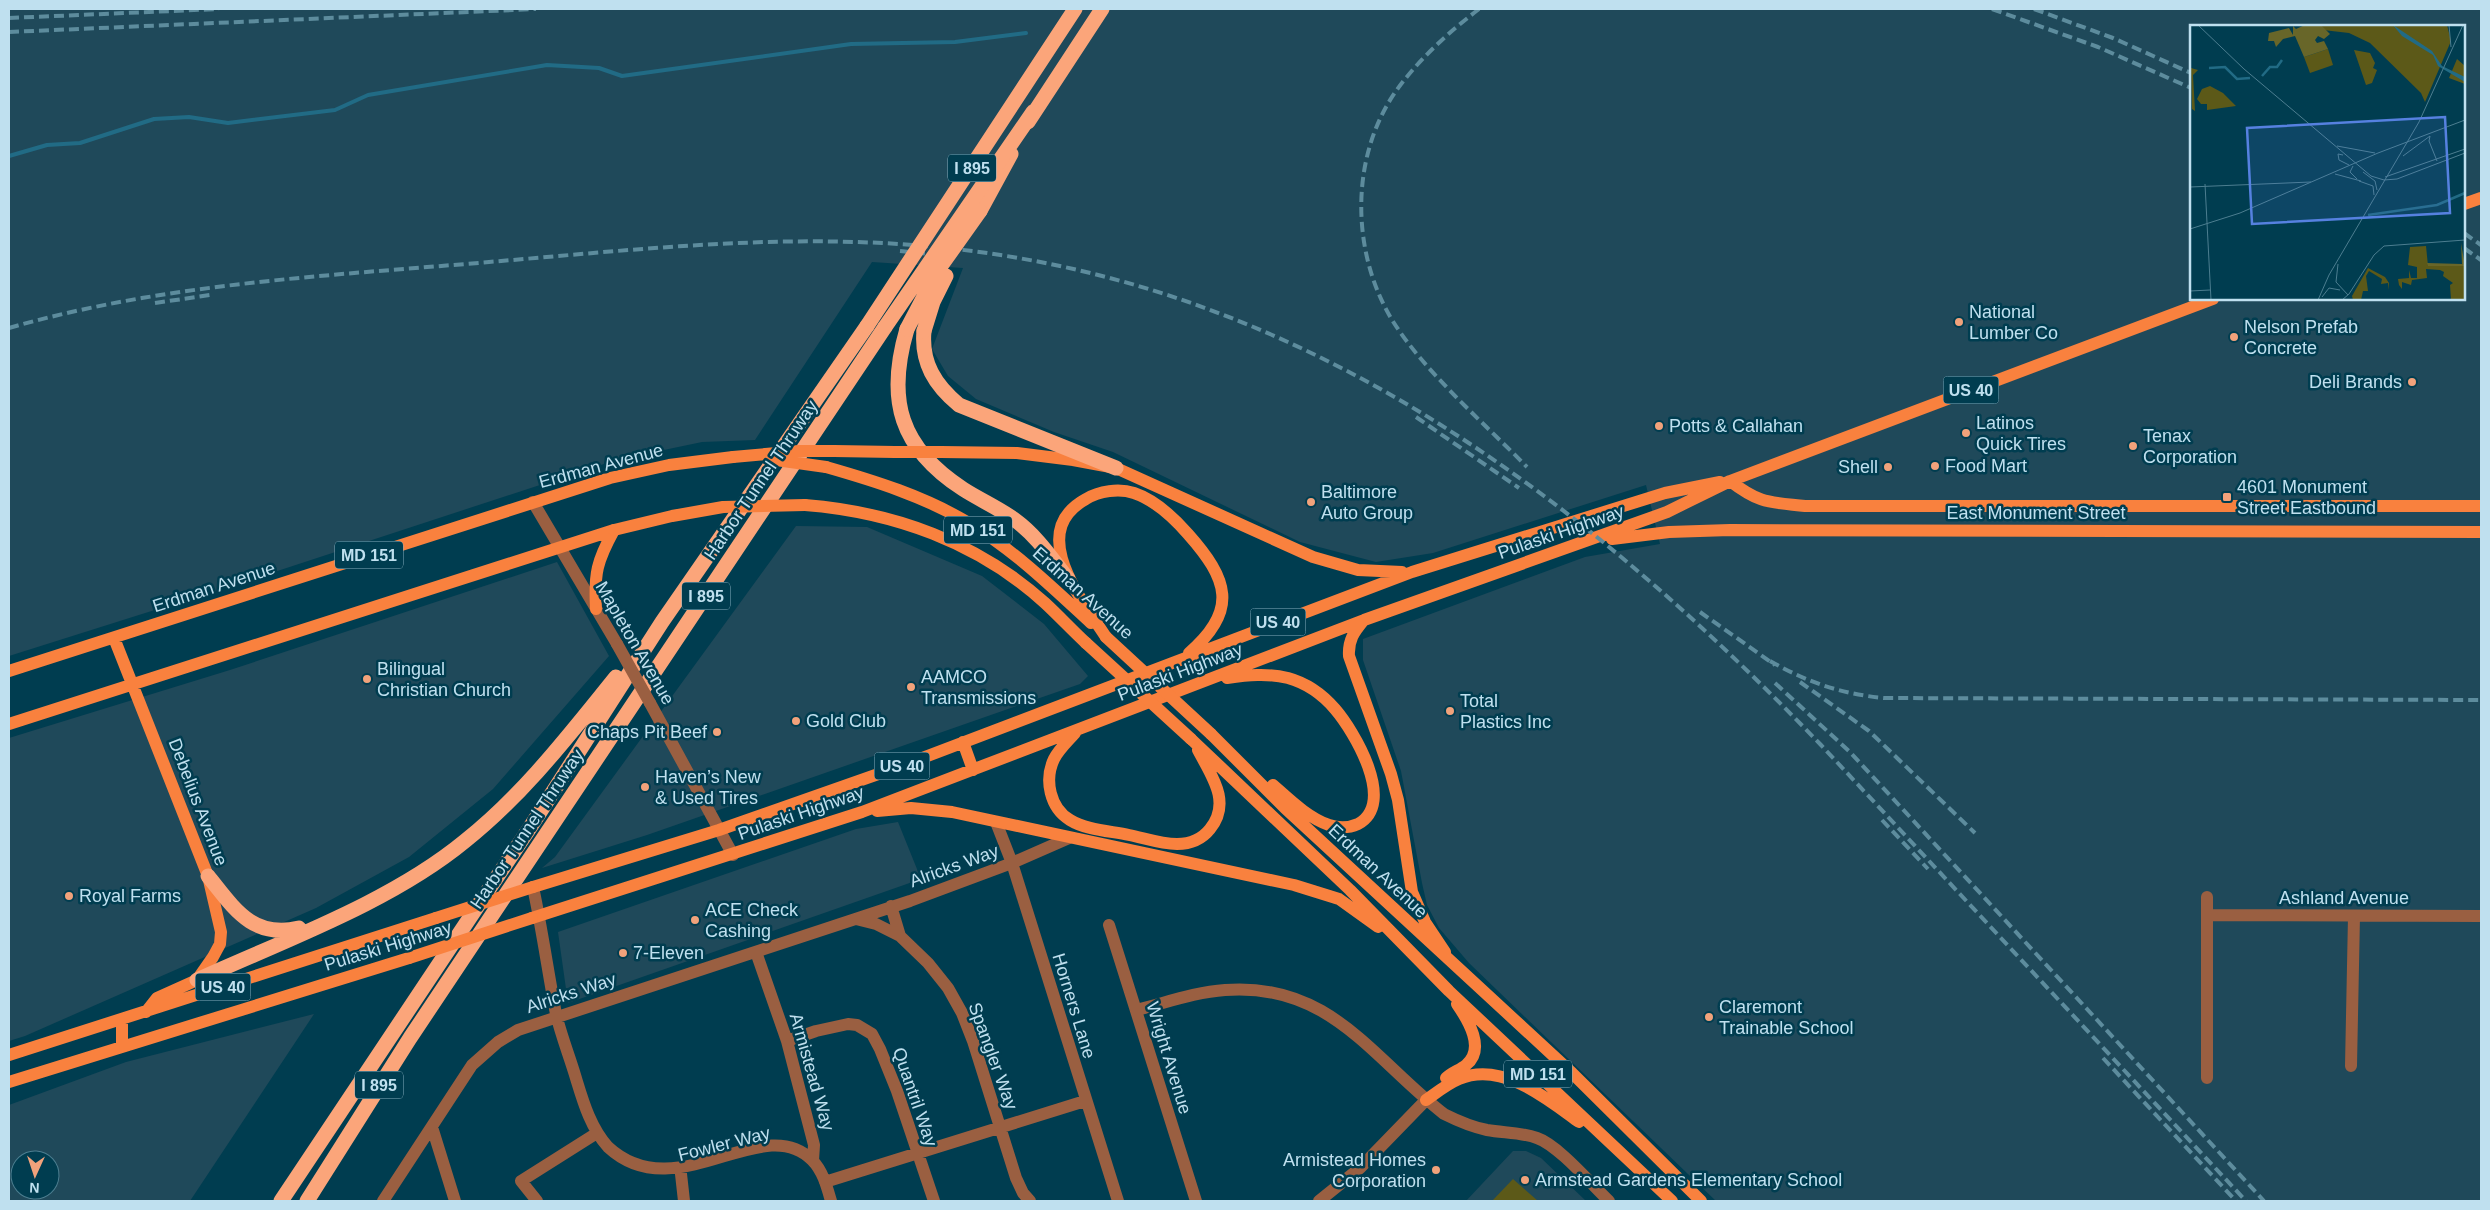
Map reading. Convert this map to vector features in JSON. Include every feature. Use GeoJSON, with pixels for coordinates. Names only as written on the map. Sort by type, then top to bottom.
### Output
{"type":"FeatureCollection","features":[{"type":"Feature","properties":{"kind":"highway","name":"Harbor Tunnel Thruway"},"geometry":{"type":"LineString","coordinates":[[281,1201],[531,826],[662,622],[782,452],[820,390],[867,326],[1075,9]]}},
{"type":"Feature","properties":{"kind":"highway","name":"Harbor Tunnel Thruway"},"geometry":{"type":"LineString","coordinates":[[307,1201],[410,1038],[884,327],[1102,9]]}},
{"type":"Feature","properties":{"kind":"highway"},"geometry":{"type":"LineString","coordinates":[[1033,112],[932,302],[924,331],[923,351],[932,378],[959,405],[1116,468]]}},
{"type":"Feature","properties":{"kind":"highway"},"geometry":{"type":"LineString","coordinates":[[980,211],[938,270],[907,329],[897,371],[897,396],[902,417],[920,453],[946,477],[1016,520],[1037,540],[1068,580]]}},
{"type":"Feature","properties":{"kind":"highway"},"geometry":{"type":"LineString","coordinates":[[197,980],[350,910],[396,887],[438,861],[496,815],[524,787],[662,622]]}},
{"type":"Feature","properties":{"kind":"highway"},"geometry":{"type":"LineString","coordinates":[[208,876],[237,912],[261,928],[288,931],[350,910]]}},
{"type":"Feature","properties":{"kind":"main road"},"geometry":{"type":"LineString","coordinates":[[2465,204],[2481,198]]}},
{"type":"Feature","properties":{"kind":"main road","name":"Pulaski Highway"},"geometry":{"type":"LineString","coordinates":[[9,1082],[410,958],[536,915],[733,855],[862,812],[1364,620],[1591,541],[1667,512],[1730,481],[2210,300]]}},
{"type":"Feature","properties":{"kind":"main road"},"geometry":{"type":"LineString","coordinates":[[733,457],[769,452],[834,450],[1017,453],[1073,460],[1116,468],[1313,557],[1358,570],[1412,572]]}},
{"type":"Feature","properties":{"kind":"main road","name":"Erdman Avenue"},"geometry":{"type":"LineString","coordinates":[[9,671],[533,502],[641,470],[705,459],[733,457],[782,460],[826,467],[878,482],[927,502],[968,523],[1018,557],[1106,636],[1211,734],[1285,808],[1572,1073],[1701,1201]]}},
{"type":"Feature","properties":{"kind":"main road","name":"Pulaski Highway"},"geometry":{"type":"LineString","coordinates":[[9,1055],[559,878],[719,830],[963,742],[1412,572],[1665,494],[1730,481]]}},
{"type":"Feature","properties":{"kind":"main road","name":"East Monument Street"},"geometry":{"type":"LineString","coordinates":[[1730,481],[1755,498],[1766,502],[1805,506],[2481,506]]}},
{"type":"Feature","properties":{"kind":"main road"},"geometry":{"type":"LineString","coordinates":[[1106,636],[1068,580],[1060,550],[1060,534],[1064,522],[1080,502],[1092,496],[1119,491],[1132,492],[1156,504],[1179,524],[1212,564],[1222,588],[1220,613],[1216,624],[1206,639],[1181,659]]}},
{"type":"Feature","properties":{"kind":"main road","name":"Erdman Avenue"},"geometry":{"type":"LineString","coordinates":[[9,724],[614,530],[672,516],[722,507],[805,505],[866,512],[952,541],[1008,574],[1044,602],[1191,739],[1405,945],[1450,991],[1672,1201]]}},
{"type":"Feature","properties":{"kind":"main road"},"geometry":{"type":"LineString","coordinates":[[596,609],[594,589],[598,560],[614,530]]}},
{"type":"Feature","properties":{"kind":"main road","name":"East Monument Street"},"geometry":{"type":"LineString","coordinates":[[1591,541],[1669,532],[1730,530],[2481,532]]}},
{"type":"Feature","properties":{"kind":"main road"},"geometry":{"type":"LineString","coordinates":[[1364,620],[1351,636],[1349,656],[1392,774],[1398,800],[1412,892],[1417,906],[1452,964]]}},
{"type":"Feature","properties":{"kind":"main road","name":"Debelius Avenue"},"geometry":{"type":"LineString","coordinates":[[114,638],[208,876],[220,919],[220,938],[214,957],[197,980]]}},
{"type":"Feature","properties":{"kind":"main road"},"geometry":{"type":"LineString","coordinates":[[1200,682],[1249,674],[1270,675],[1288,678],[1306,686],[1321,696],[1347,725],[1366,760],[1374,793],[1370,812],[1356,825],[1347,827],[1327,825],[1293,802],[1211,734]]}},
{"type":"Feature","properties":{"kind":"main road"},"geometry":{"type":"LineString","coordinates":[[1077,730],[1055,757],[1050,768],[1050,792],[1061,813],[1078,824],[1176,844],[1187,843],[1199,838],[1215,823],[1220,812],[1221,800],[1218,788],[1191,739]]}},
{"type":"Feature","properties":{"kind":"main road"},"geometry":{"type":"LineString","coordinates":[[963,742],[973,770]]}},
{"type":"Feature","properties":{"kind":"main road"},"geometry":{"type":"LineString","coordinates":[[862,812],[911,808],[930,809],[1316,891],[1338,899],[1405,945]]}},
{"type":"Feature","properties":{"kind":"main road"},"geometry":{"type":"LineString","coordinates":[[146,1012],[158,998],[197,980]]}},
{"type":"Feature","properties":{"kind":"main road"},"geometry":{"type":"LineString","coordinates":[[1426,1100],[1449,1074],[1468,1064],[1475,1051],[1476,1044],[1472,1032],[1450,991]]}},
{"type":"Feature","properties":{"kind":"main road"},"geometry":{"type":"LineString","coordinates":[[122,1020],[122,1047]]}},
{"type":"Feature","properties":{"kind":"main road"},"geometry":{"type":"LineString","coordinates":[[1426,1100],[1461,1078],[1483,1076],[1508,1078],[1544,1097],[1626,1158]]}},
{"type":"Feature","properties":{"kind":"street","name":"Mapleton Avenue"},"geometry":{"type":"LineString","coordinates":[[533,502],[617,644],[733,855]]}},
{"type":"Feature","properties":{"kind":"street","name":"Horners Lane"},"geometry":{"type":"LineString","coordinates":[[996,822],[1012,863],[1085,1101],[1118,1201]]}},
{"type":"Feature","properties":{"kind":"street","name":"Alricks Way"},"geometry":{"type":"LineString","coordinates":[[383,1201],[472,1065],[485,1052],[518,1030],[856,919],[1012,863],[1069,838]]}},
{"type":"Feature","properties":{"kind":"street","name":"Fowler Way"},"geometry":{"type":"LineString","coordinates":[[533,887],[536,915],[557,1016],[584,1105],[597,1133],[608,1147],[628,1163],[651,1172],[681,1174],[747,1153],[774,1147],[796,1150],[813,1161]]}},
{"type":"Feature","properties":{"kind":"street"},"geometry":{"type":"LineString","coordinates":[[2207,898],[2207,1078]]}},
{"type":"Feature","properties":{"kind":"street","name":"Spangler Way"},"geometry":{"type":"LineString","coordinates":[[891,906],[900,936]]}},
{"type":"Feature","properties":{"kind":"street","name":"Ashland Avenue"},"geometry":{"type":"LineString","coordinates":[[2207,915],[2481,916]]}},
{"type":"Feature","properties":{"kind":"street"},"geometry":{"type":"LineString","coordinates":[[2351,1066],[2354,916]]}},
{"type":"Feature","properties":{"kind":"street","name":"Spangler Way"},"geometry":{"type":"LineString","coordinates":[[856,919],[876,924],[900,936],[936,972],[962,1013],[1016,1178],[1022,1193],[1030,1201]]}},
{"type":"Feature","properties":{"kind":"street","name":"Wright Avenue"},"geometry":{"type":"LineString","coordinates":[[1109,925],[1196,1201]]}},
{"type":"Feature","properties":{"kind":"street","name":"Armistead Way"},"geometry":{"type":"LineString","coordinates":[[756,952],[786,1041],[814,1145],[813,1161],[825,1182],[831,1201]]}},
{"type":"Feature","properties":{"kind":"street"},"geometry":{"type":"LineString","coordinates":[[1136,1010],[1194,995],[1225,990],[1272,992],[1315,1006],[1342,1022],[1426,1100],[1444,1114],[1460,1122],[1487,1130],[1519,1133],[1539,1138],[1551,1146],[1609,1201]]}},
{"type":"Feature","properties":{"kind":"street","name":"Quantril Way"},"geometry":{"type":"LineString","coordinates":[[786,1041],[829,1027],[848,1024],[858,1025],[872,1034],[887,1064],[934,1201]]}},
{"type":"Feature","properties":{"kind":"street"},"geometry":{"type":"LineString","coordinates":[[1319,1201],[1360,1168],[1426,1100]]}},
{"type":"Feature","properties":{"kind":"street"},"geometry":{"type":"LineString","coordinates":[[825,1182],[1085,1101]]}},
{"type":"Feature","properties":{"kind":"street"},"geometry":{"type":"LineString","coordinates":[[432,1127],[455,1201]]}},
{"type":"Feature","properties":{"kind":"street"},"geometry":{"type":"LineString","coordinates":[[537,1201],[521,1181],[597,1133]]}},
{"type":"Feature","properties":{"kind":"street"},"geometry":{"type":"LineString","coordinates":[[681,1174],[684,1201]]}},
{"type":"Feature","properties":{"kind":"shaded area"},"geometry":{"type":"Polygon","coordinates":[[[9,9],[2481,9],[2481,1201],[1716,1201],[1469,963],[1439,928],[1427,905],[1401,771],[1363,660],[1363,639],[1585,557],[1660,544],[1646,485],[1433,553],[1376,562],[1300,542],[1113,452],[1054,432],[976,399],[948,376],[932,349],[963,268],[872,262],[755,440],[702,442],[616,460],[256,578],[9,656],[9,9]]]}},
{"type":"Feature","properties":{"kind":"shaded area"},"geometry":{"type":"Polygon","coordinates":[[[796,526],[867,527],[982,576],[1044,624],[1088,676],[1080,684],[647,835],[542,868],[555,857],[796,526]]]}},
{"type":"Feature","properties":{"kind":"shaded area"},"geometry":{"type":"Polygon","coordinates":[[[557,562],[609,656],[493,789],[409,857],[316,908],[25,1036],[9,1041],[9,738],[230,670],[557,562]]]}},
{"type":"Feature","properties":{"kind":"shaded area"},"geometry":{"type":"Polygon","coordinates":[[[898,822],[921,879],[568,1003],[558,932],[856,829],[898,822]]]}},
{"type":"Feature","properties":{"kind":"shaded area"},"geometry":{"type":"Polygon","coordinates":[[[314,1014],[190,1201],[9,1201],[9,1105],[126,1062],[314,1014]]]}},
{"type":"Feature","properties":{"kind":"shaded area","name":"Armstead Gardens Elementary School"},"geometry":{"type":"Polygon","coordinates":[[[1513,1151],[1526,1151],[1541,1158],[1586,1201],[1466,1201],[1513,1151]]]}},
{"type":"Feature","properties":{"kind":"shaded area"},"geometry":{"type":"Polygon","coordinates":[[[1513,1179],[1538,1201],[1492,1201],[1513,1179]]]}},
{"type":"Feature","properties":{"kind":"waterway"},"geometry":{"type":"LineString","coordinates":[[9,156],[47,145],[80,143],[154,119],[189,117],[228,123],[335,110],[368,95],[547,65],[599,68],[622,76],[851,44],[955,42],[1026,33]]}},
{"type":"Feature","properties":{"kind":"railway"},"geometry":{"type":"LineString","coordinates":[[9,18],[219,9]]}},
{"type":"Feature","properties":{"kind":"railway"},"geometry":{"type":"LineString","coordinates":[[9,32],[536,9]]}},
{"type":"Feature","properties":{"kind":"railway"},"geometry":{"type":"LineString","coordinates":[[1479,9],[1414,68],[1396,91],[1381,117],[1370,146],[1363,176],[1361,207],[1363,237],[1370,267],[1380,296],[1394,323],[1407,342],[1457,398],[1527,467]]}},
{"type":"Feature","properties":{"kind":"railway"},"geometry":{"type":"LineString","coordinates":[[1992,9],[2098,47],[2190,88]]}},
{"type":"Feature","properties":{"kind":"railway"},"geometry":{"type":"LineString","coordinates":[[2034,9],[2113,38],[2190,73]]}},
{"type":"Feature","properties":{"kind":"railway"},"geometry":{"type":"LineString","coordinates":[[2465,234],[2481,245]]}},
{"type":"Feature","properties":{"kind":"railway"},"geometry":{"type":"LineString","coordinates":[[9,328],[127,301],[247,283],[652,248],[761,242],[870,242],[924,246],[1057,266],[1184,300],[1304,349],[1417,410],[1525,482],[1628,563],[1727,651],[1821,745],[2246,1201]]}},
{"type":"Feature","properties":{"kind":"railway"},"geometry":{"type":"LineString","coordinates":[[2465,249],[2481,260]]}},
{"type":"Feature","properties":{"kind":"railway"},"geometry":{"type":"LineString","coordinates":[[900,251],[952,256]]}},
{"type":"Feature","properties":{"kind":"railway"},"geometry":{"type":"LineString","coordinates":[[155,303],[210,295]]}},
{"type":"Feature","properties":{"kind":"railway"},"geometry":{"type":"LineString","coordinates":[[1416,417],[1519,488]]}},
{"type":"Feature","properties":{"kind":"railway"},"geometry":{"type":"LineString","coordinates":[[1700,612],[1775,665]]}},
{"type":"Feature","properties":{"kind":"railway"},"geometry":{"type":"LineString","coordinates":[[1770,661],[1797,675],[1825,686],[1884,698],[2481,700]]}},
{"type":"Feature","properties":{"kind":"railway"},"geometry":{"type":"LineString","coordinates":[[1800,682],[1869,731],[1975,833]]}},
{"type":"Feature","properties":{"kind":"railway"},"geometry":{"type":"LineString","coordinates":[[1775,683],[1850,752],[2264,1201]]}},
{"type":"Feature","properties":{"kind":"railway"},"geometry":{"type":"LineString","coordinates":[[1882,820],[1928,869]]}},
{"type":"Feature","properties":{"kind":"railway"},"geometry":{"type":"LineString","coordinates":[[2103,1058],[2236,1201]]}},
{"type":"Feature","properties":{"kind":"place","name":"National Lumber Co"},"geometry":{"type":"Point","coordinates":[1959,322]}},
{"type":"Feature","properties":{"kind":"place","name":"Nelson Prefab Concrete"},"geometry":{"type":"Point","coordinates":[2234,337]}},
{"type":"Feature","properties":{"kind":"place","name":"Deli Brands"},"geometry":{"type":"Point","coordinates":[2412,382]}},
{"type":"Feature","properties":{"kind":"place","name":"Potts & Callahan"},"geometry":{"type":"Point","coordinates":[1659,426]}},
{"type":"Feature","properties":{"kind":"place","name":"Latinos Quick Tires"},"geometry":{"type":"Point","coordinates":[1966,433]}},
{"type":"Feature","properties":{"kind":"place","name":"Tenax Corporation"},"geometry":{"type":"Point","coordinates":[2133,446]}},
{"type":"Feature","properties":{"kind":"place","name":"Food Mart"},"geometry":{"type":"Point","coordinates":[1935,466]}},
{"type":"Feature","properties":{"kind":"place","name":"Shell"},"geometry":{"type":"Point","coordinates":[1888,467]}},
{"type":"Feature","properties":{"kind":"place","name":"4601 Monument Street Eastbound"},"geometry":{"type":"Point","coordinates":[2227,497]}},
{"type":"Feature","properties":{"kind":"place","name":"Baltimore Auto Group"},"geometry":{"type":"Point","coordinates":[1311,502]}},
{"type":"Feature","properties":{"kind":"place","name":"Bilingual Christian Church"},"geometry":{"type":"Point","coordinates":[367,679]}},
{"type":"Feature","properties":{"kind":"place","name":"AAMCO Transmissions"},"geometry":{"type":"Point","coordinates":[911,687]}},
{"type":"Feature","properties":{"kind":"place","name":"Total Plastics Inc"},"geometry":{"type":"Point","coordinates":[1450,711]}},
{"type":"Feature","properties":{"kind":"place","name":"Gold Club"},"geometry":{"type":"Point","coordinates":[796,721]}},
{"type":"Feature","properties":{"kind":"place","name":"Chaps Pit Beef"},"geometry":{"type":"Point","coordinates":[717,732]}},
{"type":"Feature","properties":{"kind":"place","name":"Haven’s New & Used Tires"},"geometry":{"type":"Point","coordinates":[645,787]}},
{"type":"Feature","properties":{"kind":"place","name":"Royal Farms"},"geometry":{"type":"Point","coordinates":[69,896]}},
{"type":"Feature","properties":{"kind":"place","name":"ACE Check Cashing"},"geometry":{"type":"Point","coordinates":[695,920]}},
{"type":"Feature","properties":{"kind":"place","name":"7-Eleven"},"geometry":{"type":"Point","coordinates":[623,953]}},
{"type":"Feature","properties":{"kind":"place","name":"Claremont Trainable School"},"geometry":{"type":"Point","coordinates":[1709,1017]}},
{"type":"Feature","properties":{"kind":"place","name":"Armistead Homes Corporation"},"geometry":{"type":"Point","coordinates":[1436,1170]}},
{"type":"Feature","properties":{"kind":"place","name":"Armstead Gardens Elementary School"},"geometry":{"type":"Point","coordinates":[1525,1180]}}]}
